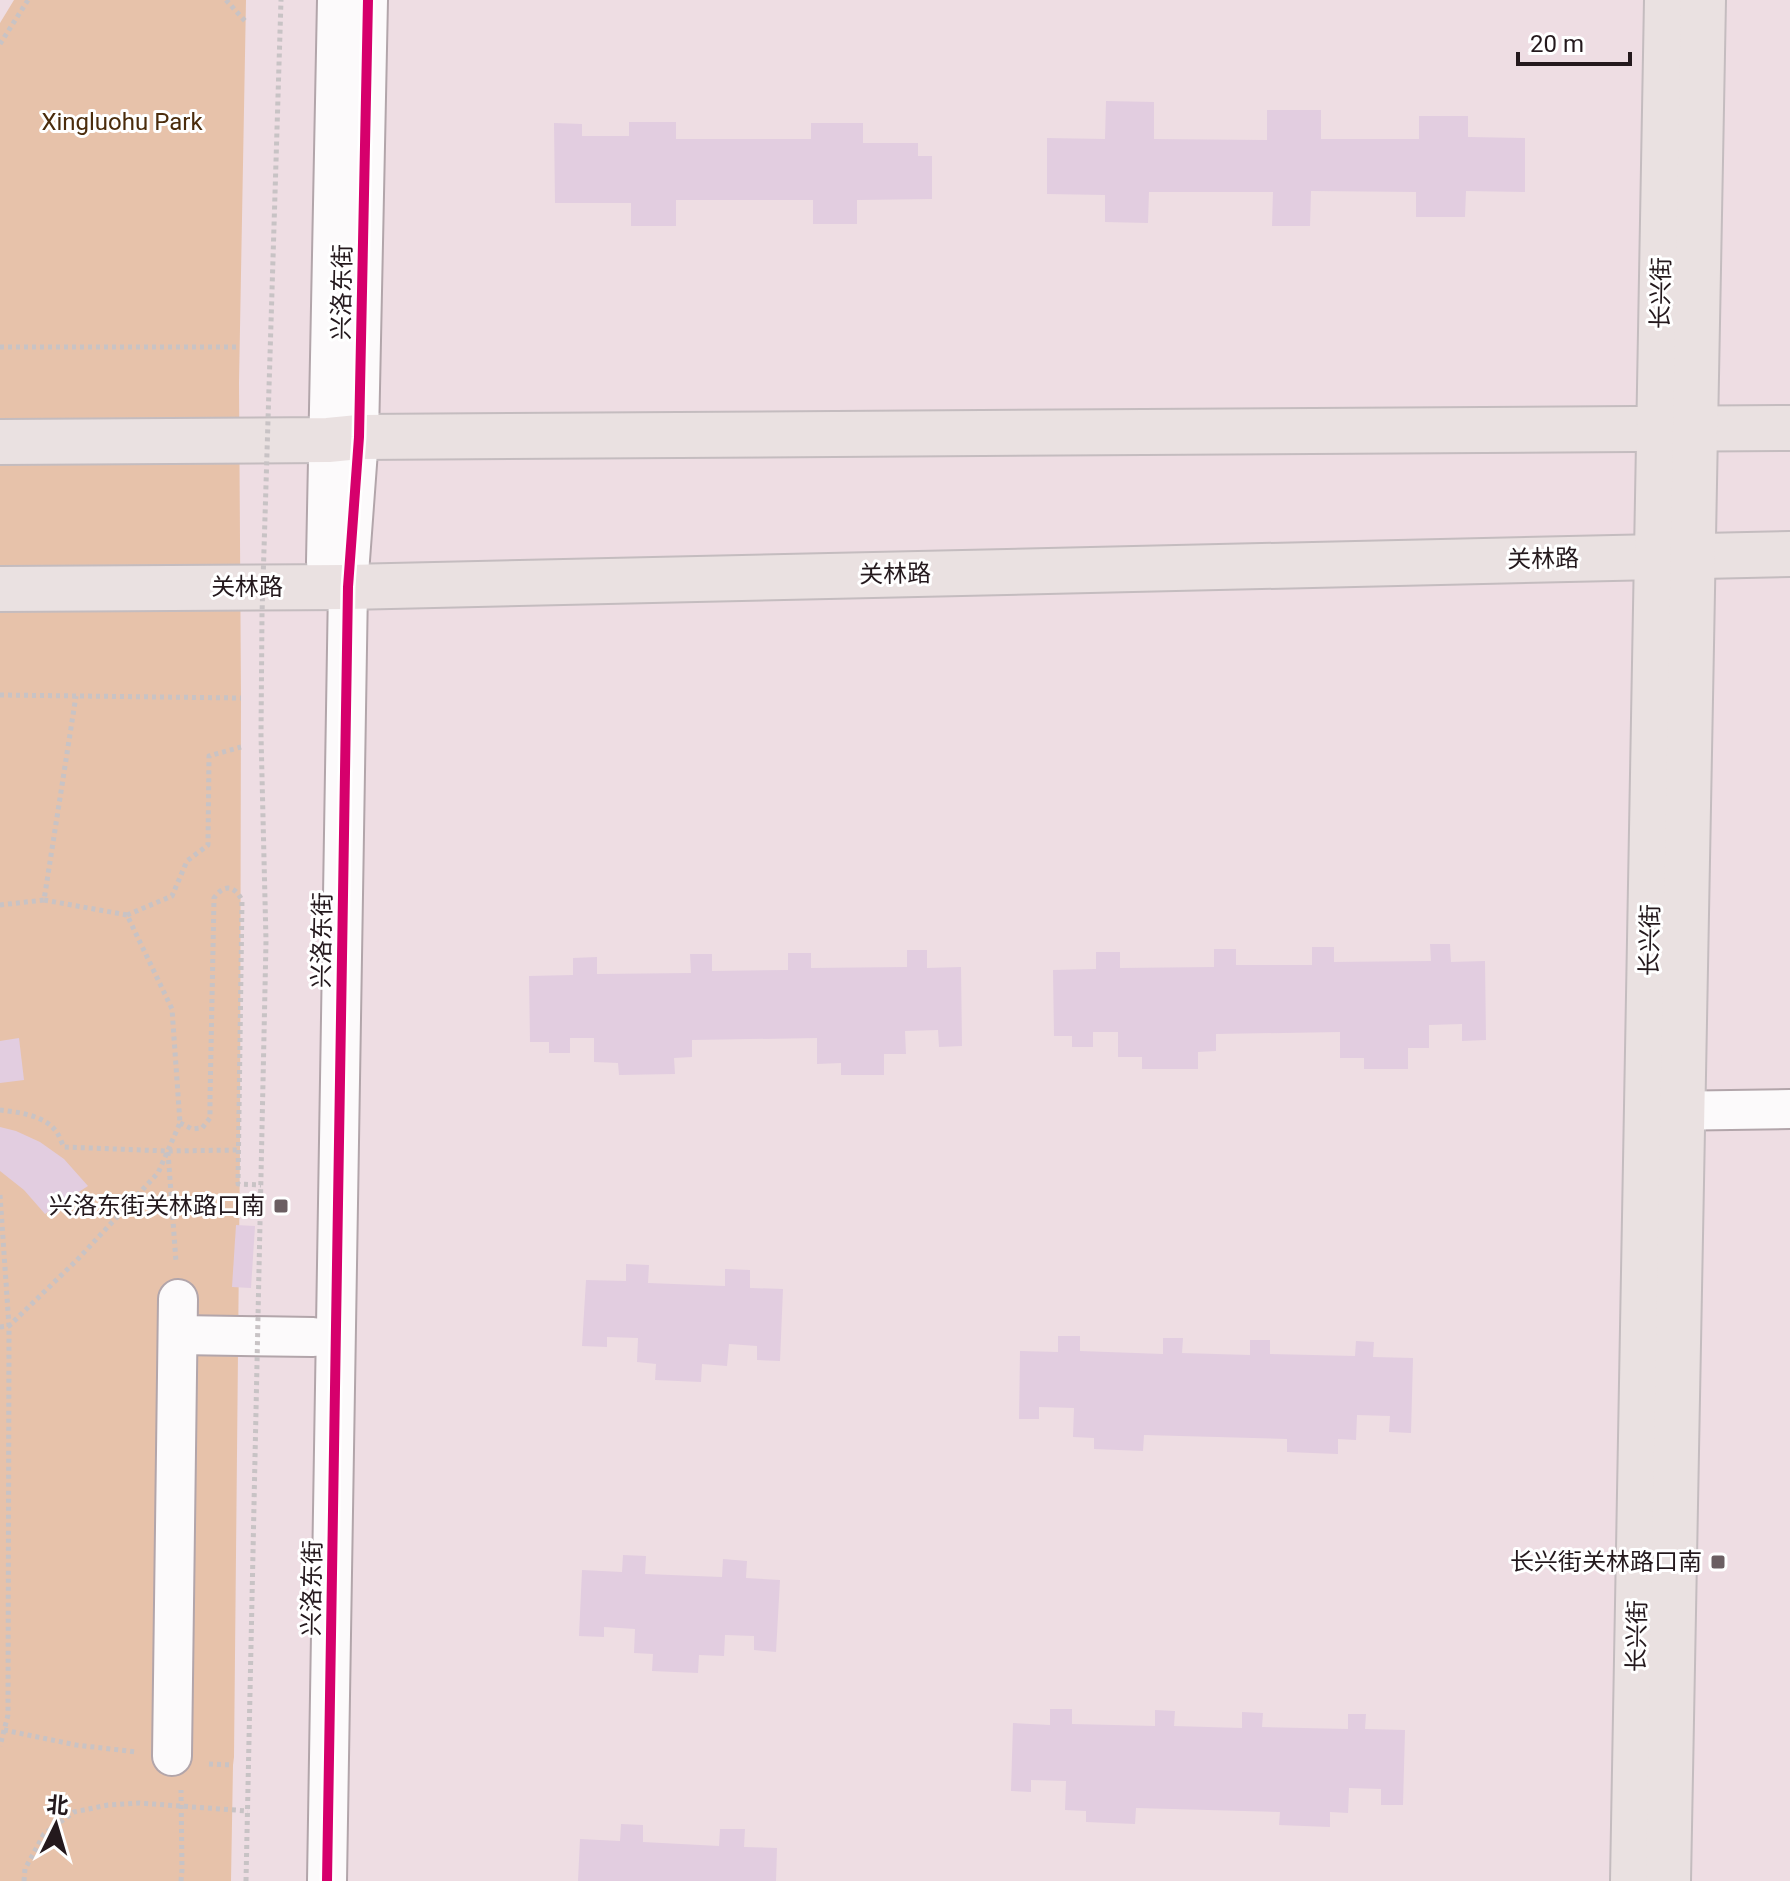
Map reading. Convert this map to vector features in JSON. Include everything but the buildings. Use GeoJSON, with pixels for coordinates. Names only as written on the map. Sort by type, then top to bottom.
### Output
{"type":"FeatureCollection","features":[{"type":"Feature","properties":{"kind":"main road","name":"长兴街"},"geometry":{"type":"LineString","coordinates":[[1667,0],[1676,430],[1668,1881]]}},
{"type":"Feature","properties":{"kind":"main road","name":"长兴街"},"geometry":{"type":"LineString","coordinates":[[1676,430],[1703,0]]}},
{"type":"Feature","properties":{"kind":"main road"},"geometry":{"type":"LineString","coordinates":[[0,442],[1790,428]]}},
{"type":"Feature","properties":{"kind":"main road","name":"关林路"},"geometry":{"type":"LineString","coordinates":[[0,589],[337,586],[1790,554]]}},
{"type":"Feature","properties":{"kind":"main road","name":"长兴街"},"geometry":{"type":"LineString","coordinates":[[1633,1881],[1676,556]]}},
{"type":"Feature","properties":{"kind":"street","name":"兴洛东街"},"geometry":{"type":"LineString","coordinates":[[337,0],[343,439]]}},
{"type":"Feature","properties":{"kind":"street","name":"兴洛东街"},"geometry":{"type":"LineString","coordinates":[[304,1881],[313,1337],[337,586],[368,0]]}},
{"type":"Feature","properties":{"kind":"street","name":"兴洛东街"},"geometry":{"type":"LineString","coordinates":[[327,1881],[337,586]]}},
{"type":"Feature","properties":{"kind":"street"},"geometry":{"type":"LineString","coordinates":[[1674,1110],[1790,1109]]}},
{"type":"Feature","properties":{"kind":"street"},"geometry":{"type":"LineString","coordinates":[[172,1756],[178,1317],[313,1337]]}},
{"type":"Feature","properties":{"kind":"path"},"geometry":{"type":"LineString","coordinates":[[0,44],[28,0]]}},
{"type":"Feature","properties":{"kind":"path"},"geometry":{"type":"LineString","coordinates":[[226,0],[245,21]]}},
{"type":"Feature","properties":{"kind":"path"},"geometry":{"type":"LineString","coordinates":[[246,1881],[266,941],[261,735],[262,614],[281,0]]}},
{"type":"Feature","properties":{"kind":"path"},"geometry":{"type":"LineString","coordinates":[[0,347],[239,347]]}},
{"type":"Feature","properties":{"kind":"path"},"geometry":{"type":"LineString","coordinates":[[0,695],[241,698]]}},
{"type":"Feature","properties":{"kind":"path"},"geometry":{"type":"LineString","coordinates":[[44,900],[76,696]]}},
{"type":"Feature","properties":{"kind":"path"},"geometry":{"type":"LineString","coordinates":[[0,905],[44,900],[127,915],[172,896],[187,861],[208,845],[209,756],[241,747]]}},
{"type":"Feature","properties":{"kind":"path"},"geometry":{"type":"LineString","coordinates":[[180,1123],[192,1129],[202,1128],[210,1118],[214,898],[225,888],[233,889],[242,900],[238,1184],[261,1185]]}},
{"type":"Feature","properties":{"kind":"path"},"geometry":{"type":"LineString","coordinates":[[0,1327],[9,1326],[77,1260],[158,1173],[180,1123],[172,1009],[127,915]]}},
{"type":"Feature","properties":{"kind":"path"},"geometry":{"type":"LineString","coordinates":[[0,1110],[39,1118],[54,1128],[64,1147],[240,1150]]}},
{"type":"Feature","properties":{"kind":"path"},"geometry":{"type":"LineString","coordinates":[[167,1151],[178,1317]]}},
{"type":"Feature","properties":{"kind":"path"},"geometry":{"type":"LineString","coordinates":[[0,1195],[9,1326],[8,1715],[0,1746]]}},
{"type":"Feature","properties":{"kind":"path"},"geometry":{"type":"LineString","coordinates":[[4,1730],[76,1745],[172,1756]]}},
{"type":"Feature","properties":{"kind":"path"},"geometry":{"type":"LineString","coordinates":[[24,1881],[25,1869],[44,1834],[74,1812],[139,1803],[248,1811]]}},
{"type":"Feature","properties":{"kind":"path"},"geometry":{"type":"LineString","coordinates":[[181,1881],[182,1813]]}},
{"type":"Feature","properties":{"kind":"green space","name":"Xingluohu Park"},"geometry":{"type":"Polygon","coordinates":[[[14,0],[246,0],[239,383],[240,1150],[231,1881],[0,1881],[0,23],[14,0]]]}},
{"type":"Feature","properties":{"kind":"cycle path"},"geometry":{"type":"LineString","coordinates":[[327,1881],[348,587],[359,437],[368,0]]}},
{"type":"Feature","properties":{"kind":"place","name":"兴洛东街关林路口南"},"geometry":{"type":"Point","coordinates":[281,1206]}},
{"type":"Feature","properties":{"kind":"place","name":"长兴街关林路口南"},"geometry":{"type":"Point","coordinates":[1718,1562]}}]}
